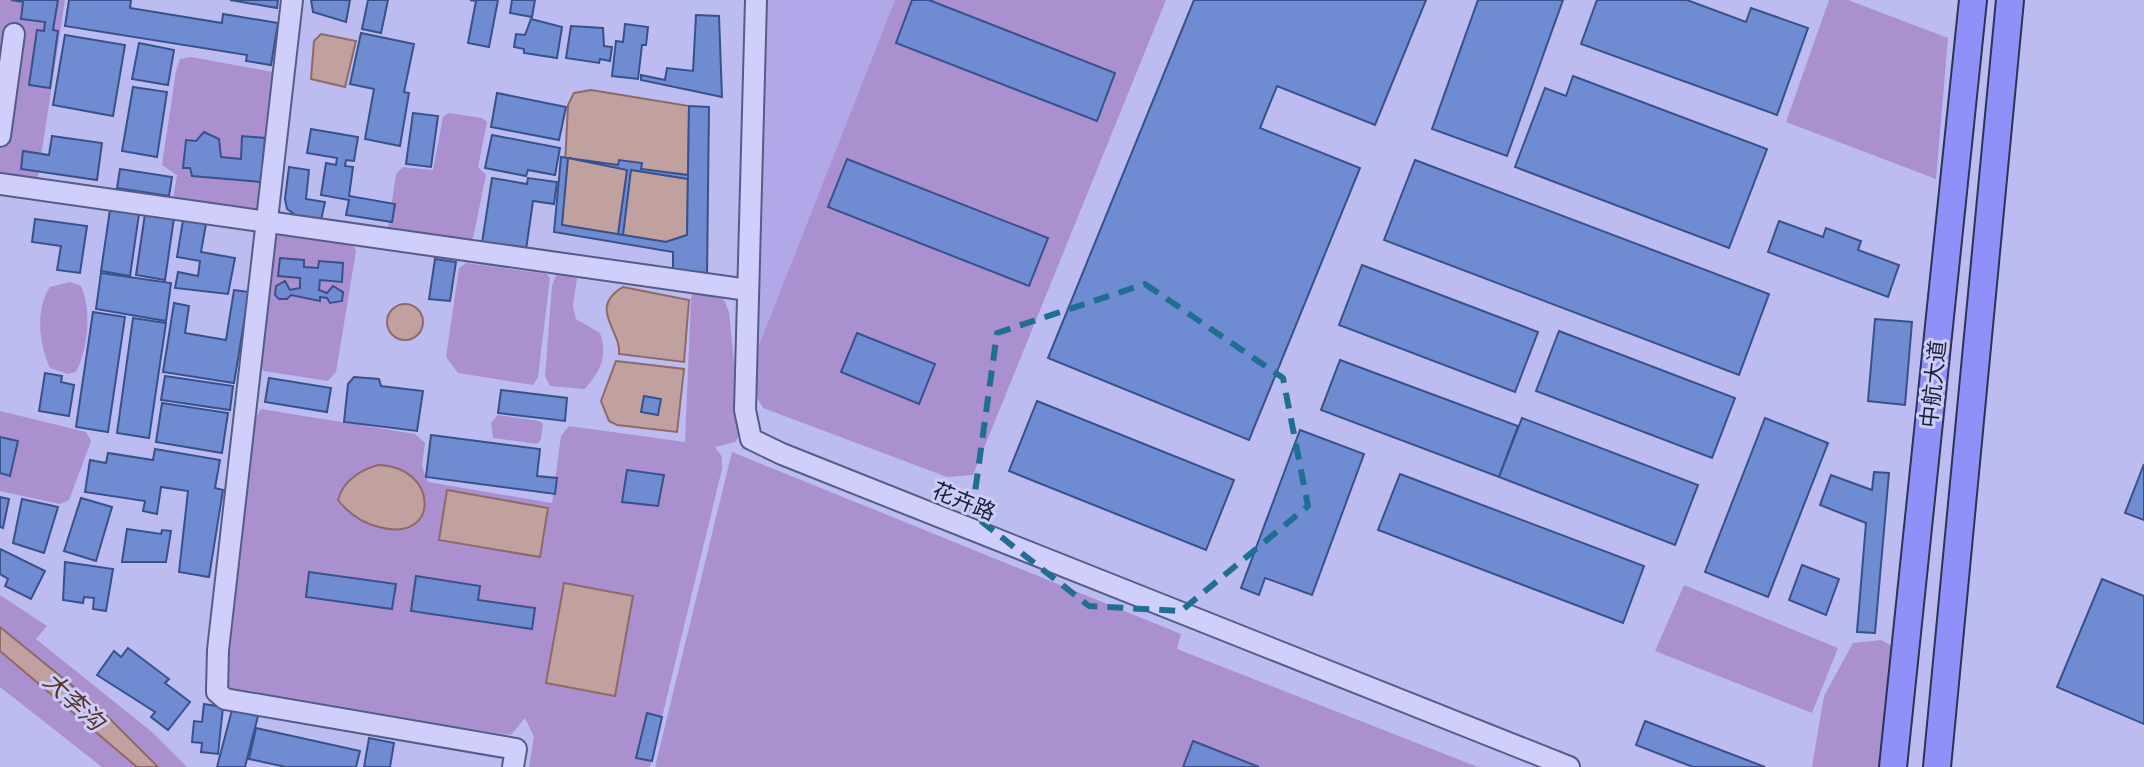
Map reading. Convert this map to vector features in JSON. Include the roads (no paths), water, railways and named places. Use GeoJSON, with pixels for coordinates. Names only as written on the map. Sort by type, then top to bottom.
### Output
{"type":"FeatureCollection","features":[{"type":"Feature","properties":{"kind":"main road","name":"中航大道"},"geometry":{"type":"LineString","coordinates":[[1893,767],[1973,0]]}},
{"type":"Feature","properties":{"kind":"main road","name":"中航大道"},"geometry":{"type":"LineString","coordinates":[[1937,767],[2010,0]]}},
{"type":"Feature","properties":{"kind":"street"},"geometry":{"type":"LineString","coordinates":[[292,0],[218,650],[217,692],[225,699],[516,749],[513,767]]}},
{"type":"Feature","properties":{"kind":"street","name":"花卉路"},"geometry":{"type":"LineString","coordinates":[[756,0],[745,410],[751,439],[1569,767]]}},
{"type":"Feature","properties":{"kind":"street"},"geometry":{"type":"LineString","coordinates":[[0,136],[14,34]]}},
{"type":"Feature","properties":{"kind":"street"},"geometry":{"type":"LineString","coordinates":[[0,184],[748,290]]}},
{"type":"Feature","properties":{"kind":"water"},"geometry":{"type":"Polygon","coordinates":[[[321,34],[356,41],[345,87],[311,79],[314,41],[321,34]]]}},
{"type":"Feature","properties":{"kind":"water"},"geometry":{"type":"Polygon","coordinates":[[[591,90],[689,106],[687,235],[666,242],[562,225],[568,105],[574,93],[591,90]]]}},
{"type":"Feature","properties":{"kind":"water"},"geometry":{"type":"Polygon","coordinates":[[[623,287],[689,300],[684,362],[619,354],[619,345],[607,311],[613,295],[623,287]]]}},
{"type":"Feature","properties":{"kind":"water"},"geometry":{"type":"Polygon","coordinates":[[[405,304],[418,309],[423,322],[418,335],[405,340],[392,335],[387,322],[392,309],[405,304]]]}},
{"type":"Feature","properties":{"kind":"water"},"geometry":{"type":"Polygon","coordinates":[[[616,361],[684,369],[677,432],[617,425],[609,421],[601,401],[616,361]]]}},
{"type":"Feature","properties":{"kind":"water"},"geometry":{"type":"Polygon","coordinates":[[[378,465],[398,469],[413,478],[421,490],[425,503],[422,515],[414,525],[399,529],[379,527],[356,517],[338,500],[353,477],[378,465]]]}},
{"type":"Feature","properties":{"kind":"water"},"geometry":{"type":"Polygon","coordinates":[[[447,490],[548,508],[540,557],[439,540],[447,490]]]}},
{"type":"Feature","properties":{"kind":"water"},"geometry":{"type":"Polygon","coordinates":[[[564,583],[633,596],[615,696],[546,683],[564,583]]]}},
{"type":"Feature","properties":{"kind":"water","name":"大李沟"},"geometry":{"type":"Polygon","coordinates":[[[0,627],[97,706],[158,767],[137,767],[0,651],[0,627]]]}}]}
